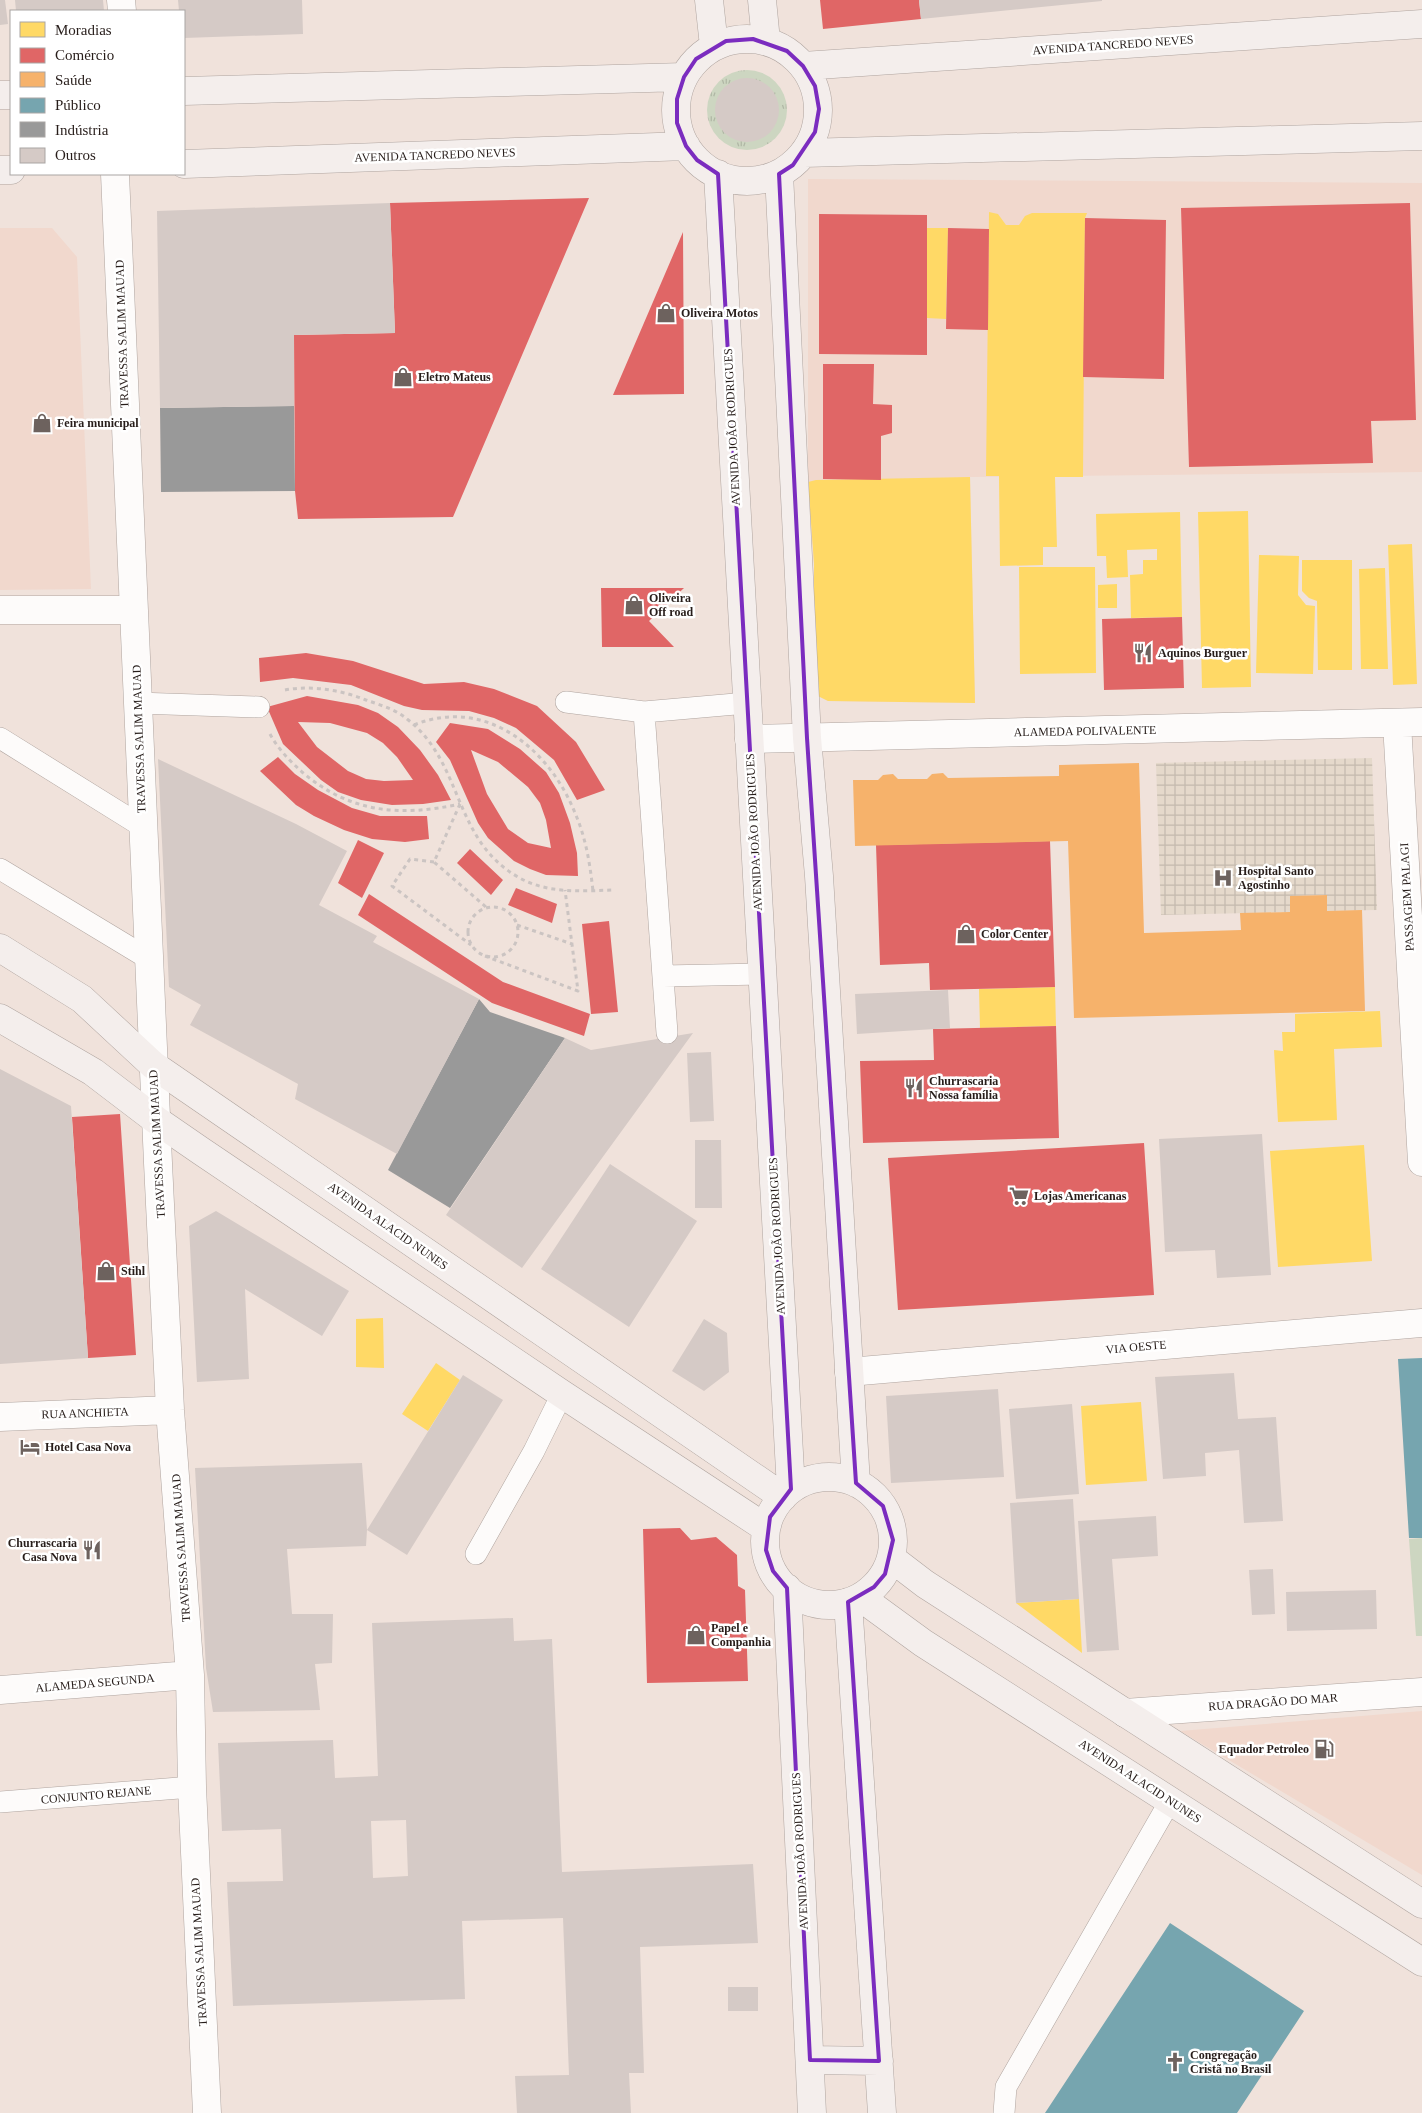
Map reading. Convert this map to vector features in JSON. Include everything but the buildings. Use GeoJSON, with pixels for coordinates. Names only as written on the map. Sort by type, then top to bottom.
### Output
{"type":"FeatureCollection","features":[{"type":"Feature","properties":{"kind":"street"},"geometry":{"type":"LineString","coordinates":[[709,0],[714,46]]}},
{"type":"Feature","properties":{"kind":"street"},"geometry":{"type":"LineString","coordinates":[[762,0],[766,41]]}},
{"type":"Feature","properties":{"kind":"street","name":"AVENIDA TANCREDO NEVES"},"geometry":{"type":"LineString","coordinates":[[803,66],[1422,24]]}},
{"type":"Feature","properties":{"kind":"street"},"geometry":{"type":"LineString","coordinates":[[740,39],[766,41],[787,51],[803,66],[815,86],[819,109],[815,132],[804,153],[793,165],[779,174],[762,180],[744,181],[718,174],[697,160],[686,146],[677,123],[677,99],[684,77],[696,59],[714,46],[740,39]]}},
{"type":"Feature","properties":{"kind":"street"},"geometry":{"type":"LineString","coordinates":[[185,90],[684,77]]}},
{"type":"Feature","properties":{"kind":"street"},"geometry":{"type":"LineString","coordinates":[[804,153],[1422,136]]}},
{"type":"Feature","properties":{"kind":"street","name":"AVENIDA TANCREDO NEVES"},"geometry":{"type":"LineString","coordinates":[[185,164],[686,146]]}},
{"type":"Feature","properties":{"kind":"street","name":"AVENIDA JOÃO RODRIGUES"},"geometry":{"type":"LineString","coordinates":[[718,174],[762,974],[787,1493]]}},
{"type":"Feature","properties":{"kind":"street"},"geometry":{"type":"LineString","coordinates":[[779,174],[807,738],[820,876],[856,1482]]}},
{"type":"Feature","properties":{"kind":"street","name":"TRAVESSA SALIM MAUAD"},"geometry":{"type":"LineString","coordinates":[[115,175],[153,1065],[170,1410],[190,1675],[192,1787],[207,2113]]}},
{"type":"Feature","properties":{"kind":"street"},"geometry":{"type":"LineString","coordinates":[[0,610],[134,610]]}},
{"type":"Feature","properties":{"kind":"street","name":"ALAMEDA POLIVALENTE"},"geometry":{"type":"LineString","coordinates":[[749,739],[1409,722]]}},
{"type":"Feature","properties":{"kind":"street","name":"PASSAGEM PALAGI"},"geometry":{"type":"LineString","coordinates":[[1409,722],[1422,1162]]}},
{"type":"Feature","properties":{"kind":"street","name":"AVENIDA ALACID NUNES"},"geometry":{"type":"LineString","coordinates":[[0,948],[82,999],[153,1065],[787,1493]]}},
{"type":"Feature","properties":{"kind":"street"},"geometry":{"type":"LineString","coordinates":[[0,1018],[93,1072],[156,1120],[562,1394],[766,1528]]}},
{"type":"Feature","properties":{"kind":"street","name":"VIA OESTE"},"geometry":{"type":"LineString","coordinates":[[849,1372],[1422,1322]]}},
{"type":"Feature","properties":{"kind":"street","name":"RUA ANCHIETA"},"geometry":{"type":"LineString","coordinates":[[0,1417],[170,1410]]}},
{"type":"Feature","properties":{"kind":"street"},"geometry":{"type":"LineString","coordinates":[[823,1477],[856,1482],[871,1493],[883,1506],[890,1522],[893,1540],[891,1558],[885,1574],[874,1587],[854,1600],[832,1604],[816,1603],[800,1598],[787,1588],[773,1571],[766,1550],[766,1528],[775,1506],[787,1493],[806,1481],[823,1477]]}},
{"type":"Feature","properties":{"kind":"street"},"geometry":{"type":"LineString","coordinates":[[891,1558],[925,1584],[1422,1904]]}},
{"type":"Feature","properties":{"kind":"street","name":"AVENIDA JOÃO RODRIGUES"},"geometry":{"type":"LineString","coordinates":[[787,1588],[812,2113]]}},
{"type":"Feature","properties":{"kind":"street"},"geometry":{"type":"LineString","coordinates":[[854,1600],[882,2113]]}},
{"type":"Feature","properties":{"kind":"street","name":"AVENIDA ALACID NUNES"},"geometry":{"type":"LineString","coordinates":[[854,1600],[1422,1962]]}},
{"type":"Feature","properties":{"kind":"street","name":"ALAMEDA SEGUNDA"},"geometry":{"type":"LineString","coordinates":[[0,1690],[190,1675]]}},
{"type":"Feature","properties":{"kind":"street","name":"RUA DRAGÃO DO MAR"},"geometry":{"type":"LineString","coordinates":[[1125,1713],[1422,1692]]}},
{"type":"Feature","properties":{"kind":"street"},"geometry":{"type":"LineString","coordinates":[[810,2060],[879,2062]]}},
{"type":"Feature","properties":{"kind":"lane"},"geometry":{"type":"LineString","coordinates":[[137,702],[259,707]]}},
{"type":"Feature","properties":{"kind":"lane"},"geometry":{"type":"LineString","coordinates":[[566,702],[644,712],[747,703]]}},
{"type":"Feature","properties":{"kind":"lane"},"geometry":{"type":"LineString","coordinates":[[644,712],[667,1033]]}},
{"type":"Feature","properties":{"kind":"lane"},"geometry":{"type":"LineString","coordinates":[[0,738],[143,827]]}},
{"type":"Feature","properties":{"kind":"lane"},"geometry":{"type":"LineString","coordinates":[[0,869],[149,959]]}},
{"type":"Feature","properties":{"kind":"lane"},"geometry":{"type":"LineString","coordinates":[[663,976],[762,974]]}},
{"type":"Feature","properties":{"kind":"lane"},"geometry":{"type":"LineString","coordinates":[[476,1554],[534,1450],[562,1394]]}},
{"type":"Feature","properties":{"kind":"lane","name":"CONJUNTO REJANE"},"geometry":{"type":"LineString","coordinates":[[0,1802],[192,1787]]}},
{"type":"Feature","properties":{"kind":"lane"},"geometry":{"type":"LineString","coordinates":[[1004,2113],[1006,2087],[1170,1801]]}},
{"type":"Feature","properties":{"kind":"path"},"geometry":{"type":"LineString","coordinates":[[460,804],[431,809],[394,811],[357,804],[336,796],[307,776],[280,750],[259,707],[268,696],[279,691],[298,687],[333,690],[386,706],[407,718],[414,725],[447,769],[473,833],[482,847],[499,863],[518,877],[541,887],[566,890],[614,890]]}},
{"type":"Feature","properties":{"kind":"path"},"geometry":{"type":"LineString","coordinates":[[414,725],[446,716],[466,716],[478,719],[509,732],[543,760],[558,779],[575,811],[588,850],[593,891]]}},
{"type":"Feature","properties":{"kind":"path"},"geometry":{"type":"LineString","coordinates":[[434,862],[460,804]]}},
{"type":"Feature","properties":{"kind":"path"},"geometry":{"type":"LineString","coordinates":[[484,956],[493,957],[508,952],[517,938],[517,925],[511,914],[504,908],[486,906],[434,862],[410,859],[392,886],[484,956],[578,991],[566,890]]}},
{"type":"Feature","properties":{"kind":"path"},"geometry":{"type":"LineString","coordinates":[[471,946],[468,938],[469,922],[473,915],[486,906]]}},
{"type":"Feature","properties":{"kind":"path"},"geometry":{"type":"LineString","coordinates":[[517,925],[572,944]]}},
{"type":"Feature","properties":{"kind":"highlighted area"},"geometry":{"type":"Polygon","coordinates":[[[753,39],[787,51],[803,66],[815,86],[819,109],[815,132],[793,165],[779,174],[807,738],[856,1483],[883,1506],[893,1540],[885,1574],[874,1587],[848,1602],[879,2061],[810,2060],[787,1588],[773,1571],[766,1550],[770,1517],[791,1489],[718,174],[697,160],[686,146],[677,123],[677,99],[684,77],[696,59],[726,41],[753,39]]]}},
{"type":"Feature","properties":{"kind":"shaded area"},"geometry":{"type":"Polygon","coordinates":[[[808,179],[1422,183],[1422,472],[970,477],[975,703],[828,701],[818,696],[814,613],[814,563],[808,482],[808,179]]]}},
{"type":"Feature","properties":{"kind":"shaded area","name":"Feira municipal"},"geometry":{"type":"Polygon","coordinates":[[[0,228],[52,228],[77,257],[91,589],[0,590],[0,228]]]}},
{"type":"Feature","properties":{"kind":"shaded area"},"geometry":{"type":"Polygon","coordinates":[[[1372,758],[1377,910],[1327,911],[1326,895],[1291,896],[1290,912],[1161,915],[1156,763],[1372,758]]]}},
{"type":"Feature","properties":{"kind":"shaded area"},"geometry":{"type":"Polygon","coordinates":[[[1422,1711],[1422,1875],[1180,1731],[1422,1711]]]}},
{"type":"Feature","properties":{"kind":"green space"},"geometry":{"type":"Polygon","coordinates":[[[747,70],[762,73],[775,82],[784,95],[787,110],[784,125],[775,138],[762,147],[747,150],[732,147],[719,138],[710,125],[707,110],[710,95],[719,82],[732,73],[747,70]]]}},
{"type":"Feature","properties":{"kind":"green space"},"geometry":{"type":"Polygon","coordinates":[[[1422,1538],[1422,1636],[1416,1636],[1409,1539],[1422,1538]]]}},
{"type":"Feature","properties":{"kind":"place","name":"Oliveira Motos"},"geometry":{"type":"Point","coordinates":[666,313]}},
{"type":"Feature","properties":{"kind":"place","name":"Eletro Mateus"},"geometry":{"type":"Point","coordinates":[403,377]}},
{"type":"Feature","properties":{"kind":"place","name":"Feira municipal"},"geometry":{"type":"Point","coordinates":[42,423]}},
{"type":"Feature","properties":{"kind":"place","name":"Oliveira Off road"},"geometry":{"type":"Point","coordinates":[634,605]}},
{"type":"Feature","properties":{"kind":"place","name":"Aquinos Burguer"},"geometry":{"type":"Point","coordinates":[1143,653]}},
{"type":"Feature","properties":{"kind":"place","name":"Hospital Santo Agostinho"},"geometry":{"type":"Point","coordinates":[1223,878]}},
{"type":"Feature","properties":{"kind":"place","name":"Color Center"},"geometry":{"type":"Point","coordinates":[966,934]}},
{"type":"Feature","properties":{"kind":"place","name":"Churrascaria Nossa família"},"geometry":{"type":"Point","coordinates":[914,1088]}},
{"type":"Feature","properties":{"kind":"place","name":"Lojas Americanas"},"geometry":{"type":"Point","coordinates":[1019,1196]}},
{"type":"Feature","properties":{"kind":"place","name":"Stihl"},"geometry":{"type":"Point","coordinates":[106,1271]}},
{"type":"Feature","properties":{"kind":"place","name":"Hotel Casa Nova"},"geometry":{"type":"Point","coordinates":[30,1447]}},
{"type":"Feature","properties":{"kind":"place","name":"Churrascaria Casa Nova"},"geometry":{"type":"Point","coordinates":[92,1550]}},
{"type":"Feature","properties":{"kind":"place","name":"Papel e Companhia"},"geometry":{"type":"Point","coordinates":[696,1635]}},
{"type":"Feature","properties":{"kind":"place","name":"Equador Petroleo"},"geometry":{"type":"Point","coordinates":[1324,1749]}},
{"type":"Feature","properties":{"kind":"place","name":"Congregação Cristã no Brasil"},"geometry":{"type":"Point","coordinates":[1175,2062]}}]}
